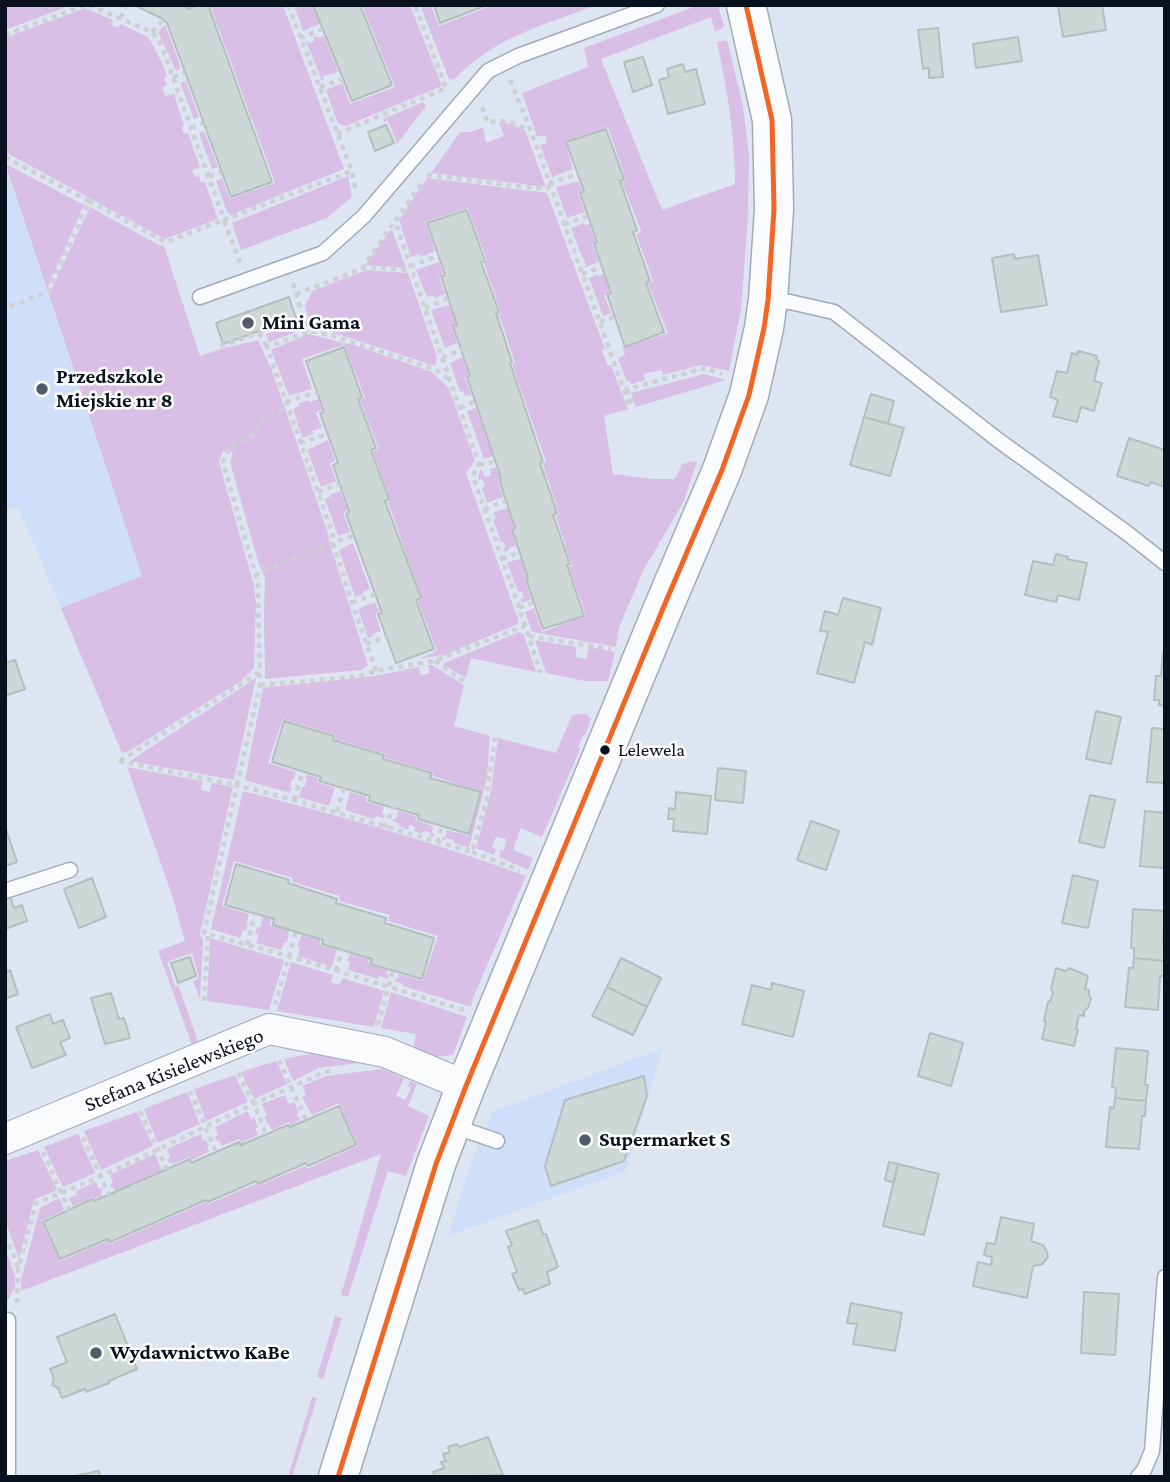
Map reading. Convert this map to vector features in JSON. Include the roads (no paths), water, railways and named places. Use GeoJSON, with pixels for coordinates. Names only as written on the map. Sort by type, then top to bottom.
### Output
{"type":"FeatureCollection","features":[{"type":"Feature","properties":{"kind":"street"},"geometry":{"type":"LineString","coordinates":[[338,1477],[436,1164],[722,470],[749,395],[768,300],[774,209],[772,120],[746,5]]}},
{"type":"Feature","properties":{"kind":"street","name":"Stefana Kisielewskiego"},"geometry":{"type":"LineString","coordinates":[[5,1139],[269,1029],[385,1052],[466,1086]]}},
{"type":"Feature","properties":{"kind":"lane"},"geometry":{"type":"LineString","coordinates":[[200,297],[323,253],[365,216],[488,71],[518,56],[657,5]]}},
{"type":"Feature","properties":{"kind":"lane"},"geometry":{"type":"LineString","coordinates":[[768,300],[834,312],[999,440],[1165,563]]}},
{"type":"Feature","properties":{"kind":"lane"},"geometry":{"type":"LineString","coordinates":[[5,891],[70,870]]}},
{"type":"Feature","properties":{"kind":"lane"},"geometry":{"type":"LineString","coordinates":[[452,1125],[497,1141]]}},
{"type":"Feature","properties":{"kind":"lane"},"geometry":{"type":"LineString","coordinates":[[1138,1477],[1152,1451],[1165,1277]]}},
{"type":"Feature","properties":{"kind":"lane"},"geometry":{"type":"LineString","coordinates":[[8,1320],[8,1477]]}},
{"type":"Feature","properties":{"kind":"place","name":"Mini Gama"},"geometry":{"type":"Point","coordinates":[248,323]}},
{"type":"Feature","properties":{"kind":"place","name":"Przedszkole Miejskie nr 8"},"geometry":{"type":"Point","coordinates":[42,389]}},
{"type":"Feature","properties":{"kind":"place","name":"Lelewela"},"geometry":{"type":"Point","coordinates":[605,750]}},
{"type":"Feature","properties":{"kind":"place","name":"Supermarket S"},"geometry":{"type":"Point","coordinates":[585,1140]}},
{"type":"Feature","properties":{"kind":"place","name":"Wydawnictwo KaBe"},"geometry":{"type":"Point","coordinates":[96,1353]}}]}
